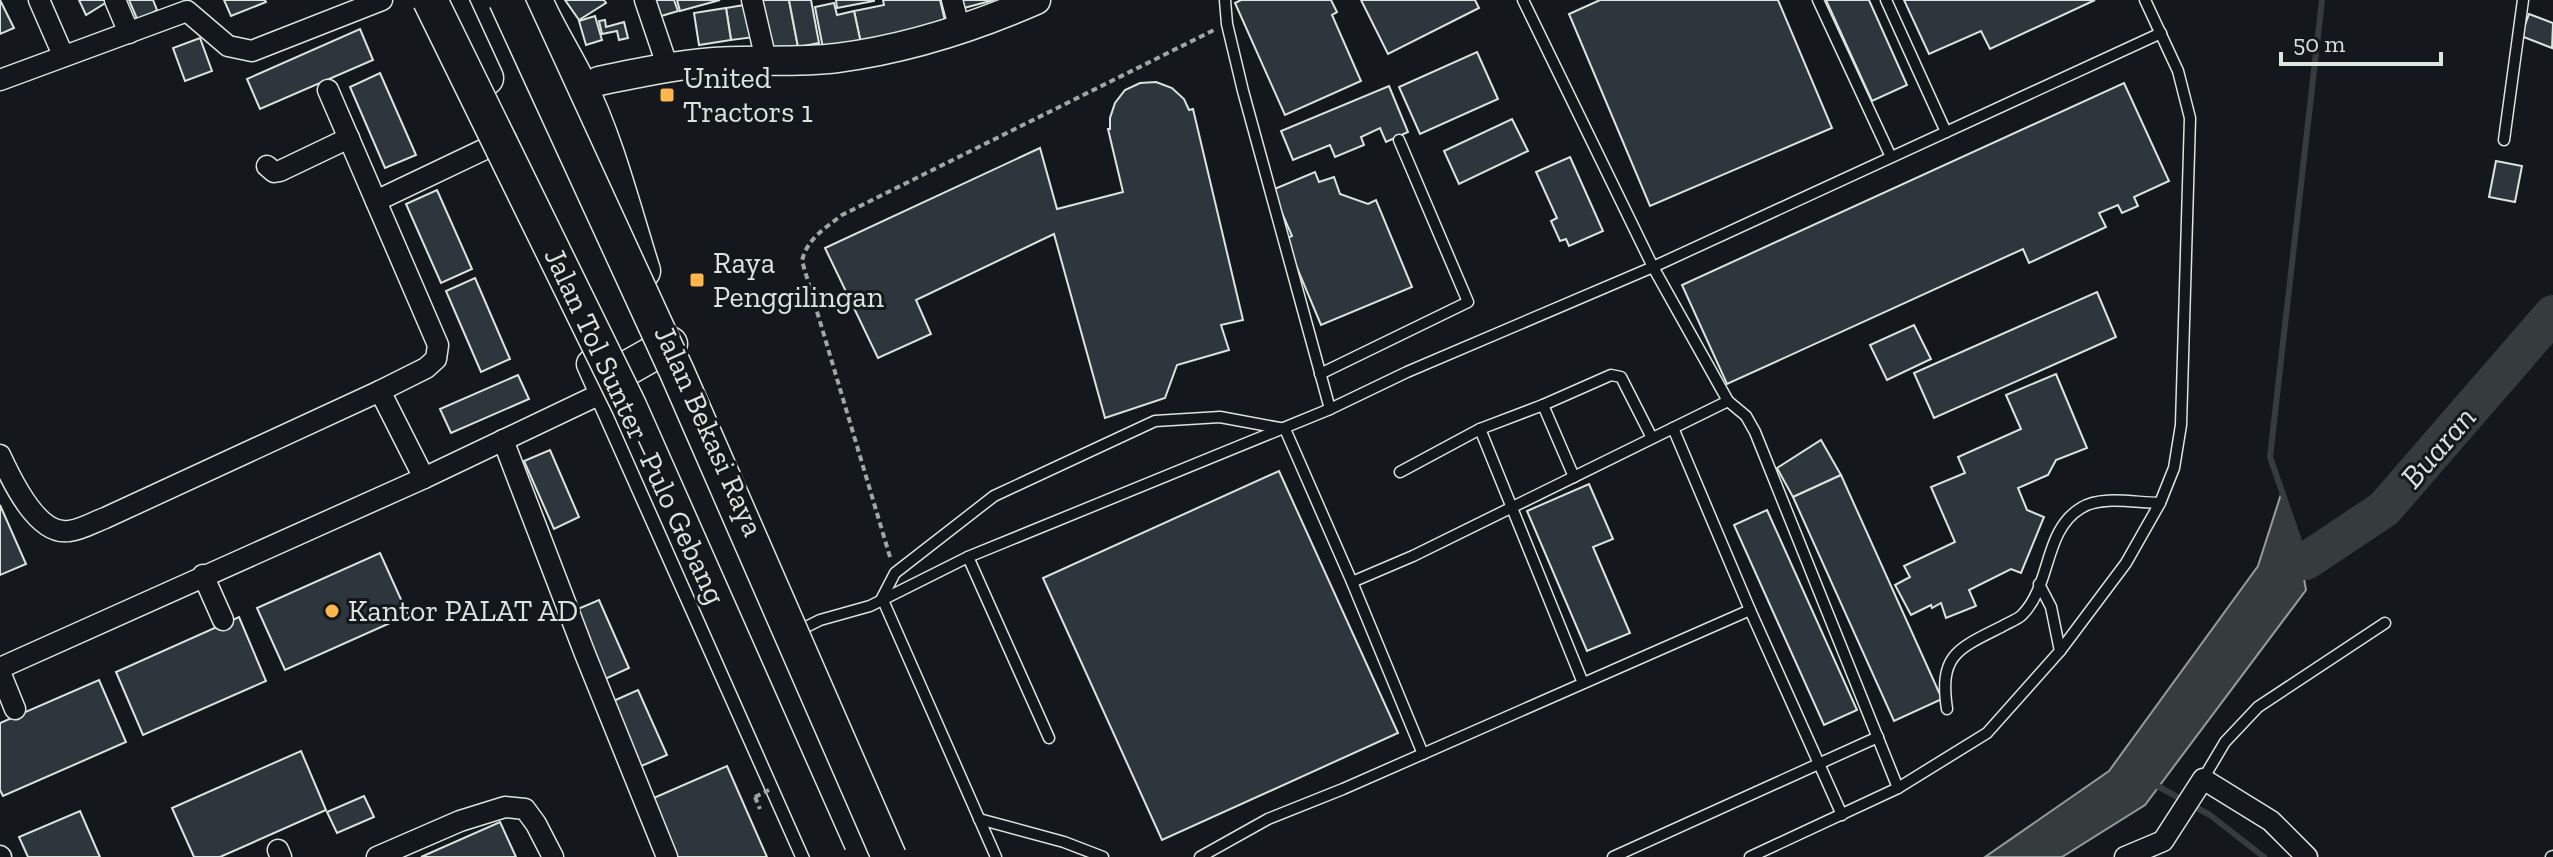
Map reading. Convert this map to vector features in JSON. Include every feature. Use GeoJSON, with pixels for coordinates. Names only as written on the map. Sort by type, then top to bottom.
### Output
{"type":"FeatureCollection","features":[{"type":"Feature","properties":{"kind":"highway","name":"Jalan Tol Sunter–Pulo Gebang"},"geometry":{"type":"LineString","coordinates":[[430,0],[647,446],[831,857]]}},
{"type":"Feature","properties":{"kind":"highway"},"geometry":{"type":"LineString","coordinates":[[452,0],[537,181],[553,223],[568,281]]}},
{"type":"Feature","properties":{"kind":"highway","name":"Jalan Bekasi Raya"},"geometry":{"type":"LineString","coordinates":[[452,0],[513,135],[617,382],[831,857]]}},
{"type":"Feature","properties":{"kind":"highway"},"geometry":{"type":"LineString","coordinates":[[488,0],[673,401],[870,857]]}},
{"type":"Feature","properties":{"kind":"highway","name":"Jalan Tol Sunter–Pulo Gebang"},"geometry":{"type":"LineString","coordinates":[[506,0],[695,411],[889,857]]}},
{"type":"Feature","properties":{"kind":"highway"},"geometry":{"type":"LineString","coordinates":[[541,15],[574,62],[599,81],[597,108],[605,148]]}},
{"type":"Feature","properties":{"kind":"highway","name":"Jalan Bekasi Raya"},"geometry":{"type":"LineString","coordinates":[[541,15],[578,83],[605,148],[654,307],[826,699],[900,857]]}},
{"type":"Feature","properties":{"kind":"highway"},"geometry":{"type":"LineString","coordinates":[[617,382],[670,344]]}},
{"type":"Feature","properties":{"kind":"street"},"geometry":{"type":"LineString","coordinates":[[39,0],[63,55]]}},
{"type":"Feature","properties":{"kind":"street"},"geometry":{"type":"LineString","coordinates":[[115,0],[129,33]]}},
{"type":"Feature","properties":{"kind":"street"},"geometry":{"type":"LineString","coordinates":[[0,80],[129,33],[187,6],[228,46],[252,51],[382,0]]}},
{"type":"Feature","properties":{"kind":"street"},"geometry":{"type":"LineString","coordinates":[[645,0],[668,68]]}},
{"type":"Feature","properties":{"kind":"street"},"geometry":{"type":"LineString","coordinates":[[752,0],[766,60]]}},
{"type":"Feature","properties":{"kind":"street"},"geometry":{"type":"LineString","coordinates":[[952,0],[960,30]]}},
{"type":"Feature","properties":{"kind":"street"},"geometry":{"type":"LineString","coordinates":[[599,81],[668,68],[852,56],[960,30],[1036,0]]}},
{"type":"Feature","properties":{"kind":"street"},"geometry":{"type":"LineString","coordinates":[[0,455],[12,481],[40,520],[51,529],[68,532],[105,518],[380,391],[426,368],[436,359],[438,345],[328,90]]}},
{"type":"Feature","properties":{"kind":"street"},"geometry":{"type":"LineString","coordinates":[[376,201],[513,135]]}},
{"type":"Feature","properties":{"kind":"street"},"geometry":{"type":"LineString","coordinates":[[267,166],[274,172],[280,171],[349,138]]}},
{"type":"Feature","properties":{"kind":"street"},"geometry":{"type":"LineString","coordinates":[[15,709],[0,670],[203,575],[424,478],[617,382]]}},
{"type":"Feature","properties":{"kind":"street","name":"Jalan Bekasi Raya"},"geometry":{"type":"LineString","coordinates":[[617,382],[811,857]]}},
{"type":"Feature","properties":{"kind":"street"},"geometry":{"type":"LineString","coordinates":[[380,391],[424,478]]}},
{"type":"Feature","properties":{"kind":"street"},"geometry":{"type":"LineString","coordinates":[[503,440],[590,668],[667,857]]}},
{"type":"Feature","properties":{"kind":"street"},"geometry":{"type":"LineString","coordinates":[[203,575],[223,620]]}},
{"type":"Feature","properties":{"kind":"street"},"geometry":{"type":"LineString","coordinates":[[2125,857],[2163,841],[2199,785],[2271,821],[2307,857]]}},
{"type":"Feature","properties":{"kind":"street"},"geometry":{"type":"LineString","coordinates":[[377,857],[460,821],[505,807],[525,809],[553,857]]}},
{"type":"Feature","properties":{"kind":"lane"},"geometry":{"type":"LineString","coordinates":[[1225,0],[1227,24],[1330,409]]}},
{"type":"Feature","properties":{"kind":"lane"},"geometry":{"type":"LineString","coordinates":[[1523,0],[1653,267],[1728,401],[1746,416],[1755,432],[1898,788]]}},
{"type":"Feature","properties":{"kind":"lane"},"geometry":{"type":"LineString","coordinates":[[1818,0],[1891,157]]}},
{"type":"Feature","properties":{"kind":"lane"},"geometry":{"type":"LineString","coordinates":[[1886,0],[1946,132]]}},
{"type":"Feature","properties":{"kind":"lane"},"geometry":{"type":"LineString","coordinates":[[1750,857],[1898,788],[1987,733],[2060,651],[2126,563],[2160,503],[2174,468],[2181,425],[2190,118],[2178,71],[2145,0]]}},
{"type":"Feature","properties":{"kind":"lane"},"geometry":{"type":"LineString","coordinates":[[2504,140],[2523,0]]}},
{"type":"Feature","properties":{"kind":"lane"},"geometry":{"type":"LineString","coordinates":[[798,631],[820,620],[870,606],[968,557],[1285,429],[1407,372],[1653,267],[2161,33]]}},
{"type":"Feature","properties":{"kind":"lane"},"geometry":{"type":"LineString","coordinates":[[1320,374],[1468,302],[1399,140]]}},
{"type":"Feature","properties":{"kind":"lane"},"geometry":{"type":"LineString","coordinates":[[1400,472],[1480,429],[1543,405],[1603,377],[1621,377],[1652,438]]}},
{"type":"Feature","properties":{"kind":"lane"},"geometry":{"type":"LineString","coordinates":[[1352,582],[1413,556],[1728,401]]}},
{"type":"Feature","properties":{"kind":"lane"},"geometry":{"type":"LineString","coordinates":[[1543,405],[1574,477]]}},
{"type":"Feature","properties":{"kind":"lane"},"geometry":{"type":"LineString","coordinates":[[882,598],[895,573],[994,496],[1155,421],[1220,417],[1285,429]]}},
{"type":"Feature","properties":{"kind":"lane"},"geometry":{"type":"LineString","coordinates":[[1673,428],[1842,815]]}},
{"type":"Feature","properties":{"kind":"lane"},"geometry":{"type":"LineString","coordinates":[[1285,429],[1423,754]]}},
{"type":"Feature","properties":{"kind":"lane"},"geometry":{"type":"LineString","coordinates":[[1480,429],[1583,683]]}},
{"type":"Feature","properties":{"kind":"lane"},"geometry":{"type":"LineString","coordinates":[[1947,709],[1944,689],[1949,660],[1966,645],[2022,616],[2039,584],[2056,537],[2070,516],[2092,502],[2160,503]]}},
{"type":"Feature","properties":{"kind":"lane"},"geometry":{"type":"LineString","coordinates":[[968,557],[1049,738]]}},
{"type":"Feature","properties":{"kind":"lane"},"geometry":{"type":"LineString","coordinates":[[2039,584],[2051,607],[2060,651]]}},
{"type":"Feature","properties":{"kind":"lane"},"geometry":{"type":"LineString","coordinates":[[882,598],[996,857]]}},
{"type":"Feature","properties":{"kind":"lane"},"geometry":{"type":"LineString","coordinates":[[1200,857],[1268,819],[1750,610]]}},
{"type":"Feature","properties":{"kind":"lane"},"geometry":{"type":"LineString","coordinates":[[2199,785],[2225,742],[2250,713],[2293,681],[2385,623]]}},
{"type":"Feature","properties":{"kind":"lane"},"geometry":{"type":"LineString","coordinates":[[1613,857],[1878,737]]}},
{"type":"Feature","properties":{"kind":"lane"},"geometry":{"type":"LineString","coordinates":[[979,819],[1064,842],[1103,857]]}},
{"type":"Feature","properties":{"kind":"path"},"geometry":{"type":"LineString","coordinates":[[895,573],[802,261],[805,247],[842,215],[1227,24]]}},
{"type":"Feature","properties":{"kind":"shaded area"},"geometry":{"type":"Polygon","coordinates":[[[2282,491],[2297,538],[2306,590],[2145,805],[2062,857],[1985,857],[2109,771],[2258,566],[2282,491]]]}},
{"type":"Feature","properties":{"kind":"building"},"geometry":{"type":"Polygon","coordinates":[[[0,0],[14,28],[0,34],[0,0]]]}},
{"type":"Feature","properties":{"kind":"building"},"geometry":{"type":"Polygon","coordinates":[[[79,0],[106,0],[107,2],[86,15],[79,0]]]}},
{"type":"Feature","properties":{"kind":"building"},"geometry":{"type":"Polygon","coordinates":[[[129,0],[153,0],[157,10],[138,21],[129,0]]]}},
{"type":"Feature","properties":{"kind":"building"},"geometry":{"type":"Polygon","coordinates":[[[224,0],[265,0],[266,2],[231,16],[224,0]]]}},
{"type":"Feature","properties":{"kind":"building"},"geometry":{"type":"Polygon","coordinates":[[[565,0],[604,0],[606,3],[579,20],[565,0]]]}},
{"type":"Feature","properties":{"kind":"building"},"geometry":{"type":"Polygon","coordinates":[[[649,0],[674,0],[678,11],[658,17],[649,0]]]}},
{"type":"Feature","properties":{"kind":"building"},"geometry":{"type":"Polygon","coordinates":[[[677,0],[720,0],[680,11],[677,0]]]}},
{"type":"Feature","properties":{"kind":"building"},"geometry":{"type":"Polygon","coordinates":[[[760,0],[789,0],[798,47],[769,52],[760,0]]]}},
{"type":"Feature","properties":{"kind":"building"},"geometry":{"type":"Polygon","coordinates":[[[789,0],[811,0],[819,43],[798,47],[789,0]]]}},
{"type":"Feature","properties":{"kind":"building"},"geometry":{"type":"Polygon","coordinates":[[[836,0],[874,0],[874,1],[837,8],[836,0]]]}},
{"type":"Feature","properties":{"kind":"building"},"geometry":{"type":"Polygon","coordinates":[[[883,0],[940,0],[947,29],[862,48],[854,11],[884,5],[883,0]]]}},
{"type":"Feature","properties":{"kind":"building"},"geometry":{"type":"Polygon","coordinates":[[[961,0],[994,0],[964,8],[961,0]]]}},
{"type":"Feature","properties":{"kind":"building"},"geometry":{"type":"Polygon","coordinates":[[[1241,0],[1331,0],[1337,12],[1332,15],[1361,81],[1285,115],[1235,3],[1241,0]]]}},
{"type":"Feature","properties":{"kind":"building"},"geometry":{"type":"Polygon","coordinates":[[[1361,0],[1475,0],[1479,8],[1388,54],[1361,0]]]}},
{"type":"Feature","properties":{"kind":"building"},"geometry":{"type":"Polygon","coordinates":[[[1600,0],[1778,0],[1832,128],[1650,206],[1569,14],[1600,0]]]}},
{"type":"Feature","properties":{"kind":"building"},"geometry":{"type":"Polygon","coordinates":[[[1826,0],[1869,0],[1907,85],[1872,101],[1826,0]]]}},
{"type":"Feature","properties":{"kind":"building"},"geometry":{"type":"Polygon","coordinates":[[[1904,0],[2095,0],[1990,49],[1981,31],[1929,54],[1904,0]]]}},
{"type":"Feature","properties":{"kind":"building"},"geometry":{"type":"Polygon","coordinates":[[[834,3],[837,15],[854,11],[862,48],[823,48],[815,7],[834,3]]]}},
{"type":"Feature","properties":{"kind":"building"},"geometry":{"type":"Polygon","coordinates":[[[750,4],[755,37],[731,40],[726,8],[750,4]]]}},
{"type":"Feature","properties":{"kind":"building"},"geometry":{"type":"Polygon","coordinates":[[[726,8],[731,40],[699,45],[694,13],[726,8]]]}},
{"type":"Feature","properties":{"kind":"building"},"geometry":{"type":"Polygon","coordinates":[[[2529,14],[2553,23],[2552,48],[2521,36],[2529,14]]]}},
{"type":"Feature","properties":{"kind":"building"},"geometry":{"type":"Polygon","coordinates":[[[595,16],[602,40],[586,45],[579,21],[595,16]]]}},
{"type":"Feature","properties":{"kind":"building"},"geometry":{"type":"Polygon","coordinates":[[[605,20],[606,27],[624,22],[628,38],[619,40],[617,31],[602,34],[599,21],[605,20]]]}},
{"type":"Feature","properties":{"kind":"building"},"geometry":{"type":"Polygon","coordinates":[[[360,29],[373,60],[260,109],[247,79],[360,29]]]}},
{"type":"Feature","properties":{"kind":"building"},"geometry":{"type":"Polygon","coordinates":[[[200,38],[212,71],[185,81],[173,48],[200,38]]]}},
{"type":"Feature","properties":{"kind":"building"},"geometry":{"type":"Polygon","coordinates":[[[1477,52],[1498,99],[1420,134],[1399,87],[1477,52]]]}},
{"type":"Feature","properties":{"kind":"building"},"geometry":{"type":"Polygon","coordinates":[[[380,73],[416,155],[385,168],[350,87],[380,73]]]}},
{"type":"Feature","properties":{"kind":"building"},"geometry":{"type":"Polygon","coordinates":[[[1156,82],[1172,88],[1184,99],[1189,110],[1193,109],[1243,320],[1221,325],[1229,350],[1177,365],[1165,398],[1105,418],[1054,234],[916,300],[931,334],[878,358],[825,248],[1040,148],[1057,209],[1123,192],[1108,129],[1110,118],[1115,103],[1125,90],[1140,83],[1156,82]]]}},
{"type":"Feature","properties":{"kind":"building"},"geometry":{"type":"Polygon","coordinates":[[[2124,83],[2169,181],[2134,197],[2138,206],[2122,213],[2118,205],[2099,213],[2106,227],[2029,263],[2023,249],[1727,384],[1682,285],[2124,83]]]}},
{"type":"Feature","properties":{"kind":"building"},"geometry":{"type":"Polygon","coordinates":[[[1389,86],[1408,132],[1386,142],[1380,128],[1361,137],[1364,145],[1335,157],[1330,145],[1293,160],[1281,131],[1389,86]]]}},
{"type":"Feature","properties":{"kind":"building"},"geometry":{"type":"Polygon","coordinates":[[[1512,119],[1528,151],[1459,184],[1444,151],[1512,119]]]}},
{"type":"Feature","properties":{"kind":"building"},"geometry":{"type":"Polygon","coordinates":[[[1570,157],[1603,231],[1569,246],[1566,239],[1560,241],[1551,221],[1557,218],[1536,172],[1570,157]]]}},
{"type":"Feature","properties":{"kind":"building"},"geometry":{"type":"Polygon","coordinates":[[[2496,161],[2522,166],[2515,202],[2489,197],[2496,161]]]}},
{"type":"Feature","properties":{"kind":"building"},"geometry":{"type":"Polygon","coordinates":[[[1315,172],[1319,182],[1334,177],[1340,194],[1368,204],[1376,200],[1412,287],[1321,325],[1285,239],[1292,236],[1272,190],[1315,172]]]}},
{"type":"Feature","properties":{"kind":"building"},"geometry":{"type":"Polygon","coordinates":[[[437,190],[472,269],[441,283],[406,204],[437,190]]]}},
{"type":"Feature","properties":{"kind":"building"},"geometry":{"type":"Polygon","coordinates":[[[475,278],[510,359],[481,372],[446,291],[475,278]]]}},
{"type":"Feature","properties":{"kind":"building"},"geometry":{"type":"Polygon","coordinates":[[[2097,292],[2116,337],[1934,418],[1914,373],[2097,292]]]}},
{"type":"Feature","properties":{"kind":"building"},"geometry":{"type":"Polygon","coordinates":[[[1914,325],[1931,359],[1887,380],[1870,345],[1914,325]]]}},
{"type":"Feature","properties":{"kind":"building"},"geometry":{"type":"Polygon","coordinates":[[[2056,374],[2087,448],[2056,460],[2048,475],[2018,488],[2027,510],[2044,517],[2021,573],[2011,569],[1969,590],[1976,606],[1946,618],[1941,603],[1911,615],[1895,585],[1910,577],[1904,566],[1955,542],[1931,487],[1965,473],[1958,457],[2021,429],[2006,395],[2056,374]]]}},
{"type":"Feature","properties":{"kind":"building"},"geometry":{"type":"Polygon","coordinates":[[[518,375],[529,399],[451,433],[440,409],[518,375]]]}},
{"type":"Feature","properties":{"kind":"building"},"geometry":{"type":"Polygon","coordinates":[[[1821,440],[1841,475],[1793,497],[1777,468],[1821,440]]]}},
{"type":"Feature","properties":{"kind":"building"},"geometry":{"type":"Polygon","coordinates":[[[550,450],[579,517],[554,529],[524,461],[550,450]]]}},
{"type":"Feature","properties":{"kind":"building"},"geometry":{"type":"Polygon","coordinates":[[[1279,471],[1398,733],[1162,840],[1043,578],[1279,471]]]}},
{"type":"Feature","properties":{"kind":"building"},"geometry":{"type":"Polygon","coordinates":[[[1841,475],[1942,699],[1894,721],[1793,497],[1841,475]]]}},
{"type":"Feature","properties":{"kind":"building"},"geometry":{"type":"Polygon","coordinates":[[[1589,484],[1613,539],[1593,547],[1630,633],[1587,651],[1527,511],[1589,484]]]}},
{"type":"Feature","properties":{"kind":"building"},"geometry":{"type":"Polygon","coordinates":[[[0,505],[26,564],[0,575],[0,505]]]}},
{"type":"Feature","properties":{"kind":"building"},"geometry":{"type":"Polygon","coordinates":[[[1767,510],[1857,710],[1824,725],[1734,525],[1767,510]]]}},
{"type":"Feature","properties":{"kind":"building","name":"Kantor PALAT AD"},"geometry":{"type":"Polygon","coordinates":[[[380,553],[408,615],[285,670],[257,608],[380,553]]]}},
{"type":"Feature","properties":{"kind":"building"},"geometry":{"type":"Polygon","coordinates":[[[599,600],[629,668],[603,680],[573,611],[599,600]]]}},
{"type":"Feature","properties":{"kind":"building"},"geometry":{"type":"Polygon","coordinates":[[[239,617],[266,681],[143,735],[116,672],[239,617]]]}},
{"type":"Feature","properties":{"kind":"building"},"geometry":{"type":"Polygon","coordinates":[[[99,680],[126,742],[3,796],[0,790],[0,723],[99,680]]]}},
{"type":"Feature","properties":{"kind":"building"},"geometry":{"type":"Polygon","coordinates":[[[638,690],[667,755],[639,767],[611,702],[638,690]]]}},
{"type":"Feature","properties":{"kind":"building"},"geometry":{"type":"Polygon","coordinates":[[[301,751],[326,810],[220,857],[194,857],[172,808],[301,751]]]}},
{"type":"Feature","properties":{"kind":"building"},"geometry":{"type":"Polygon","coordinates":[[[727,766],[767,857],[674,857],[649,800],[727,766]]]}},
{"type":"Feature","properties":{"kind":"building"},"geometry":{"type":"Polygon","coordinates":[[[364,796],[374,817],[337,833],[327,812],[364,796]]]}},
{"type":"Feature","properties":{"kind":"building"},"geometry":{"type":"Polygon","coordinates":[[[80,811],[100,857],[28,857],[19,837],[80,811]]]}},
{"type":"Feature","properties":{"kind":"building"},"geometry":{"type":"Polygon","coordinates":[[[500,822],[516,857],[421,857],[500,822]]]}},
{"type":"Feature","properties":{"kind":"waterway"},"geometry":{"type":"LineString","coordinates":[[2299,569],[2306,561],[2270,457],[2322,0]]}},
{"type":"Feature","properties":{"kind":"waterway","name":"Buaran"},"geometry":{"type":"LineString","coordinates":[[2306,561],[2384,509],[2553,314]]}},
{"type":"Feature","properties":{"kind":"waterway"},"geometry":{"type":"LineString","coordinates":[[2152,783],[2210,815],[2264,857]]}},
{"type":"Feature","properties":{"kind":"place","name":"United Tractors 1"},"geometry":{"type":"Point","coordinates":[667,95]}},
{"type":"Feature","properties":{"kind":"place","name":"Raya Penggilingan"},"geometry":{"type":"Point","coordinates":[697,280]}},
{"type":"Feature","properties":{"kind":"place","name":"Kantor PALAT AD"},"geometry":{"type":"Point","coordinates":[332,611]}}]}
